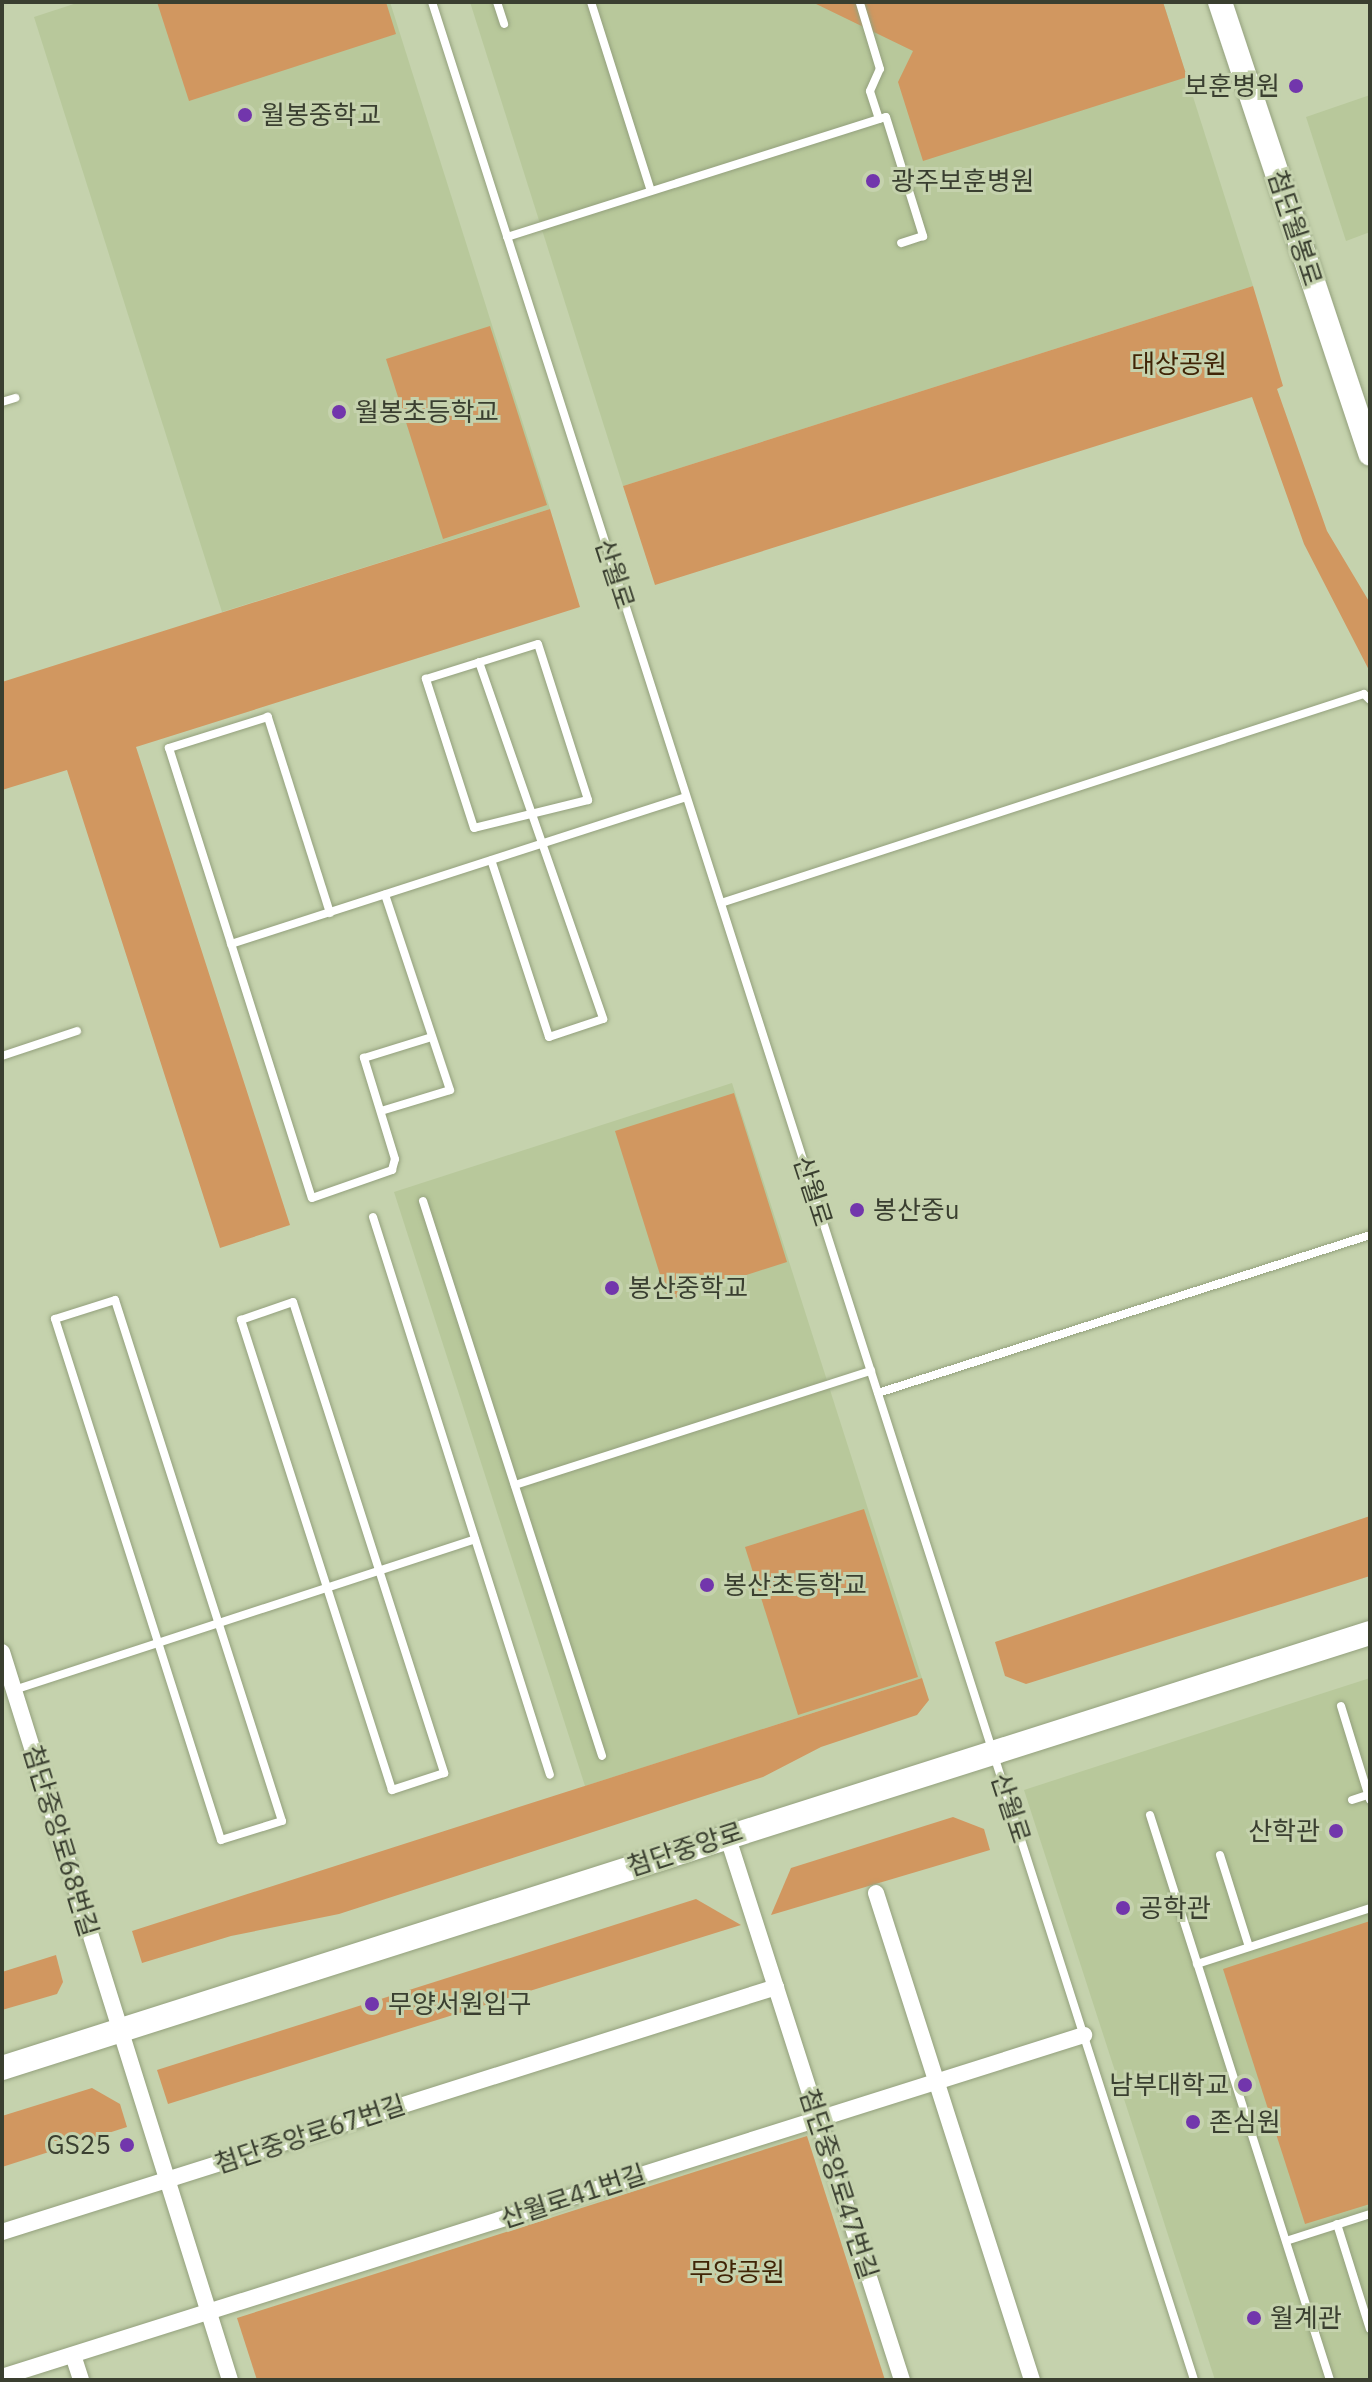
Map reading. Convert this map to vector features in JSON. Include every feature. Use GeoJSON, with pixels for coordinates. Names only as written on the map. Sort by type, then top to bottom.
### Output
{"type":"FeatureCollection","features":[{"type":"Feature","properties":{"kind":"street","name":"첨단월봉로"},"geometry":{"type":"LineString","coordinates":[[1220,2],[1370,454]]}},
{"type":"Feature","properties":{"kind":"street","name":"첨단중앙로"},"geometry":{"type":"LineString","coordinates":[[2,2068],[1370,1633]]}},
{"type":"Feature","properties":{"kind":"street","name":"첨단중앙로68번길"},"geometry":{"type":"LineString","coordinates":[[2,1652],[120,2030]]}},
{"type":"Feature","properties":{"kind":"street","name":"첨단중앙로47번길"},"geometry":{"type":"LineString","coordinates":[[727,1835],[902,2380]]}},
{"type":"Feature","properties":{"kind":"street"},"geometry":{"type":"LineString","coordinates":[[876,1893],[1032,2380]]}},
{"type":"Feature","properties":{"kind":"street","name":"첨단중앙로67번길"},"geometry":{"type":"LineString","coordinates":[[2,2232],[776,1987]]}},
{"type":"Feature","properties":{"kind":"street"},"geometry":{"type":"LineString","coordinates":[[120,2030],[230,2380]]}},
{"type":"Feature","properties":{"kind":"street","name":"산월로41번길"},"geometry":{"type":"LineString","coordinates":[[2,2377],[1084,2035]]}},
{"type":"Feature","properties":{"kind":"street"},"geometry":{"type":"LineString","coordinates":[[73,2355],[81,2380]]}},
{"type":"Feature","properties":{"kind":"lane","name":"산월로"},"geometry":{"type":"LineString","coordinates":[[432,2],[1194,2380]]}},
{"type":"Feature","properties":{"kind":"lane"},"geometry":{"type":"LineString","coordinates":[[497,2],[504,24]]}},
{"type":"Feature","properties":{"kind":"lane"},"geometry":{"type":"LineString","coordinates":[[591,2],[651,191]]}},
{"type":"Feature","properties":{"kind":"lane"},"geometry":{"type":"LineString","coordinates":[[860,3],[880,69],[870,91],[879,119]]}},
{"type":"Feature","properties":{"kind":"lane"},"geometry":{"type":"LineString","coordinates":[[507,237],[886,117],[923,236],[901,243]]}},
{"type":"Feature","properties":{"kind":"lane"},"geometry":{"type":"LineString","coordinates":[[2,402],[15,398]]}},
{"type":"Feature","properties":{"kind":"lane"},"geometry":{"type":"LineString","coordinates":[[538,644],[588,800],[544,814],[528,811],[474,828],[426,679],[538,644]]}},
{"type":"Feature","properties":{"kind":"lane"},"geometry":{"type":"LineString","coordinates":[[479,662],[528,811],[546,843],[603,1019],[549,1037],[491,860]]}},
{"type":"Feature","properties":{"kind":"lane"},"geometry":{"type":"LineString","coordinates":[[721,903],[1364,694],[1370,700]]}},
{"type":"Feature","properties":{"kind":"lane"},"geometry":{"type":"LineString","coordinates":[[330,913],[268,717],[169,748],[312,1198],[392,1170],[395,1159],[364,1058],[432,1037]]}},
{"type":"Feature","properties":{"kind":"lane"},"geometry":{"type":"LineString","coordinates":[[231,944],[686,797]]}},
{"type":"Feature","properties":{"kind":"lane"},"geometry":{"type":"LineString","coordinates":[[381,1111],[450,1090],[385,895]]}},
{"type":"Feature","properties":{"kind":"lane"},"geometry":{"type":"LineString","coordinates":[[2,1056],[77,1031]]}},
{"type":"Feature","properties":{"kind":"lane"},"geometry":{"type":"LineString","coordinates":[[423,1201],[602,1756]]}},
{"type":"Feature","properties":{"kind":"lane"},"geometry":{"type":"LineString","coordinates":[[373,1217],[550,1775]]}},
{"type":"Feature","properties":{"kind":"lane"},"geometry":{"type":"LineString","coordinates":[[878,1393],[1370,1235]]}},
{"type":"Feature","properties":{"kind":"lane"},"geometry":{"type":"LineString","coordinates":[[115,1300],[282,1821],[221,1840],[158,1643],[55,1319],[115,1300]]}},
{"type":"Feature","properties":{"kind":"lane"},"geometry":{"type":"LineString","coordinates":[[293,1302],[444,1773],[392,1790],[327,1588],[241,1320],[293,1302]]}},
{"type":"Feature","properties":{"kind":"lane"},"geometry":{"type":"LineString","coordinates":[[515,1485],[871,1371]]}},
{"type":"Feature","properties":{"kind":"lane"},"geometry":{"type":"LineString","coordinates":[[14,1690],[475,1539]]}},
{"type":"Feature","properties":{"kind":"lane"},"geometry":{"type":"LineString","coordinates":[[1341,1706],[1369,1796],[1352,1800]]}},
{"type":"Feature","properties":{"kind":"lane"},"geometry":{"type":"LineString","coordinates":[[1150,1815],[1330,2380]]}},
{"type":"Feature","properties":{"kind":"lane"},"geometry":{"type":"LineString","coordinates":[[1220,1855],[1249,1947]]}},
{"type":"Feature","properties":{"kind":"lane"},"geometry":{"type":"LineString","coordinates":[[1197,1964],[1370,1908]]}},
{"type":"Feature","properties":{"kind":"lane"},"geometry":{"type":"LineString","coordinates":[[1286,2241],[1370,2214]]}},
{"type":"Feature","properties":{"kind":"lane"},"geometry":{"type":"LineString","coordinates":[[1337,2224],[1370,2329]]}},
{"type":"Feature","properties":{"kind":"shaded area"},"geometry":{"type":"Polygon","coordinates":[[[80,2],[390,2],[550,509],[222,612],[34,17],[80,2]]]}},
{"type":"Feature","properties":{"kind":"shaded area","name":"광주보훈병원"},"geometry":{"type":"Polygon","coordinates":[[[470,2],[1163,2],[1253,286],[623,486],[470,2]]]}},
{"type":"Feature","properties":{"kind":"shaded area"},"geometry":{"type":"Polygon","coordinates":[[[1370,95],[1370,232],[1346,241],[1306,117],[1370,95]]]}},
{"type":"Feature","properties":{"kind":"shaded area"},"geometry":{"type":"Polygon","coordinates":[[[732,1083],[922,1678],[585,1786],[394,1192],[732,1083]]]}},
{"type":"Feature","properties":{"kind":"shaded area","name":"남부대학교"},"geometry":{"type":"Polygon","coordinates":[[[1370,1678],[1370,2380],[1215,2380],[1024,1790],[1370,1678]]]}},
{"type":"Feature","properties":{"kind":"green space"},"geometry":{"type":"Polygon","coordinates":[[[157,2],[386,2],[396,34],[189,101],[157,2]]]}},
{"type":"Feature","properties":{"kind":"green space"},"geometry":{"type":"Polygon","coordinates":[[[812,2],[1163,2],[1187,77],[923,161],[898,82],[913,51],[812,2]]]}},
{"type":"Feature","properties":{"kind":"green space","name":"대상공원"},"geometry":{"type":"Polygon","coordinates":[[[1253,286],[1283,386],[1277,389],[1327,531],[1370,603],[1370,672],[1304,544],[1252,397],[655,585],[623,486],[1253,286]]]}},
{"type":"Feature","properties":{"kind":"green space"},"geometry":{"type":"Polygon","coordinates":[[[490,326],[547,505],[443,539],[386,359],[490,326]]]}},
{"type":"Feature","properties":{"kind":"green space"},"geometry":{"type":"Polygon","coordinates":[[[550,509],[580,607],[136,747],[290,1225],[220,1248],[67,770],[2,790],[2,682],[550,509]]]}},
{"type":"Feature","properties":{"kind":"green space"},"geometry":{"type":"Polygon","coordinates":[[[734,1093],[787,1262],[668,1300],[615,1131],[734,1093]]]}},
{"type":"Feature","properties":{"kind":"green space"},"geometry":{"type":"Polygon","coordinates":[[[864,1509],[918,1677],[798,1715],[745,1547],[864,1509]]]}},
{"type":"Feature","properties":{"kind":"green space"},"geometry":{"type":"Polygon","coordinates":[[[1370,1516],[1370,1576],[1026,1684],[1005,1676],[995,1642],[1370,1516]]]}},
{"type":"Feature","properties":{"kind":"green space"},"geometry":{"type":"Polygon","coordinates":[[[922,1678],[929,1700],[917,1715],[821,1747],[763,1777],[339,1914],[231,1936],[142,1963],[132,1931],[922,1678]]]}},
{"type":"Feature","properties":{"kind":"green space"},"geometry":{"type":"Polygon","coordinates":[[[953,1817],[984,1829],[990,1850],[771,1915],[791,1868],[953,1817]]]}},
{"type":"Feature","properties":{"kind":"green space"},"geometry":{"type":"Polygon","coordinates":[[[696,1899],[741,1925],[168,2104],[157,2070],[696,1899]]]}},
{"type":"Feature","properties":{"kind":"green space"},"geometry":{"type":"Polygon","coordinates":[[[1370,1921],[1370,2204],[1305,2224],[1223,1969],[1370,1921]]]}},
{"type":"Feature","properties":{"kind":"green space"},"geometry":{"type":"Polygon","coordinates":[[[56,1955],[63,1982],[57,1994],[2,2010],[2,1972],[56,1955]]]}},
{"type":"Feature","properties":{"kind":"green space"},"geometry":{"type":"Polygon","coordinates":[[[92,2088],[120,2104],[127,2127],[2,2167],[2,2116],[92,2088]]]}},
{"type":"Feature","properties":{"kind":"green space","name":"무양공원"},"geometry":{"type":"Polygon","coordinates":[[[807,2136],[885,2380],[257,2380],[237,2318],[807,2136]]]}},
{"type":"Feature","properties":{"kind":"place","name":"보훈병원"},"geometry":{"type":"Point","coordinates":[1296,86]}},
{"type":"Feature","properties":{"kind":"place","name":"월봉중학교"},"geometry":{"type":"Point","coordinates":[245,115]}},
{"type":"Feature","properties":{"kind":"place","name":"광주보훈병원"},"geometry":{"type":"Point","coordinates":[873,181]}},
{"type":"Feature","properties":{"kind":"place","name":"월봉초등학교"},"geometry":{"type":"Point","coordinates":[339,412]}},
{"type":"Feature","properties":{"kind":"place","name":"봉산중u"},"geometry":{"type":"Point","coordinates":[857,1210]}},
{"type":"Feature","properties":{"kind":"place","name":"봉산중학교"},"geometry":{"type":"Point","coordinates":[612,1288]}},
{"type":"Feature","properties":{"kind":"place","name":"봉산초등학교"},"geometry":{"type":"Point","coordinates":[707,1585]}},
{"type":"Feature","properties":{"kind":"place","name":"산학관"},"geometry":{"type":"Point","coordinates":[1336,1831]}},
{"type":"Feature","properties":{"kind":"place","name":"공학관"},"geometry":{"type":"Point","coordinates":[1123,1908]}},
{"type":"Feature","properties":{"kind":"place","name":"무양서원입구"},"geometry":{"type":"Point","coordinates":[372,2004]}},
{"type":"Feature","properties":{"kind":"place","name":"남부대학교"},"geometry":{"type":"Point","coordinates":[1245,2085]}},
{"type":"Feature","properties":{"kind":"place","name":"존심원"},"geometry":{"type":"Point","coordinates":[1193,2122]}},
{"type":"Feature","properties":{"kind":"place","name":"GS25"},"geometry":{"type":"Point","coordinates":[127,2145]}},
{"type":"Feature","properties":{"kind":"place","name":"월계관"},"geometry":{"type":"Point","coordinates":[1254,2318]}}]}
